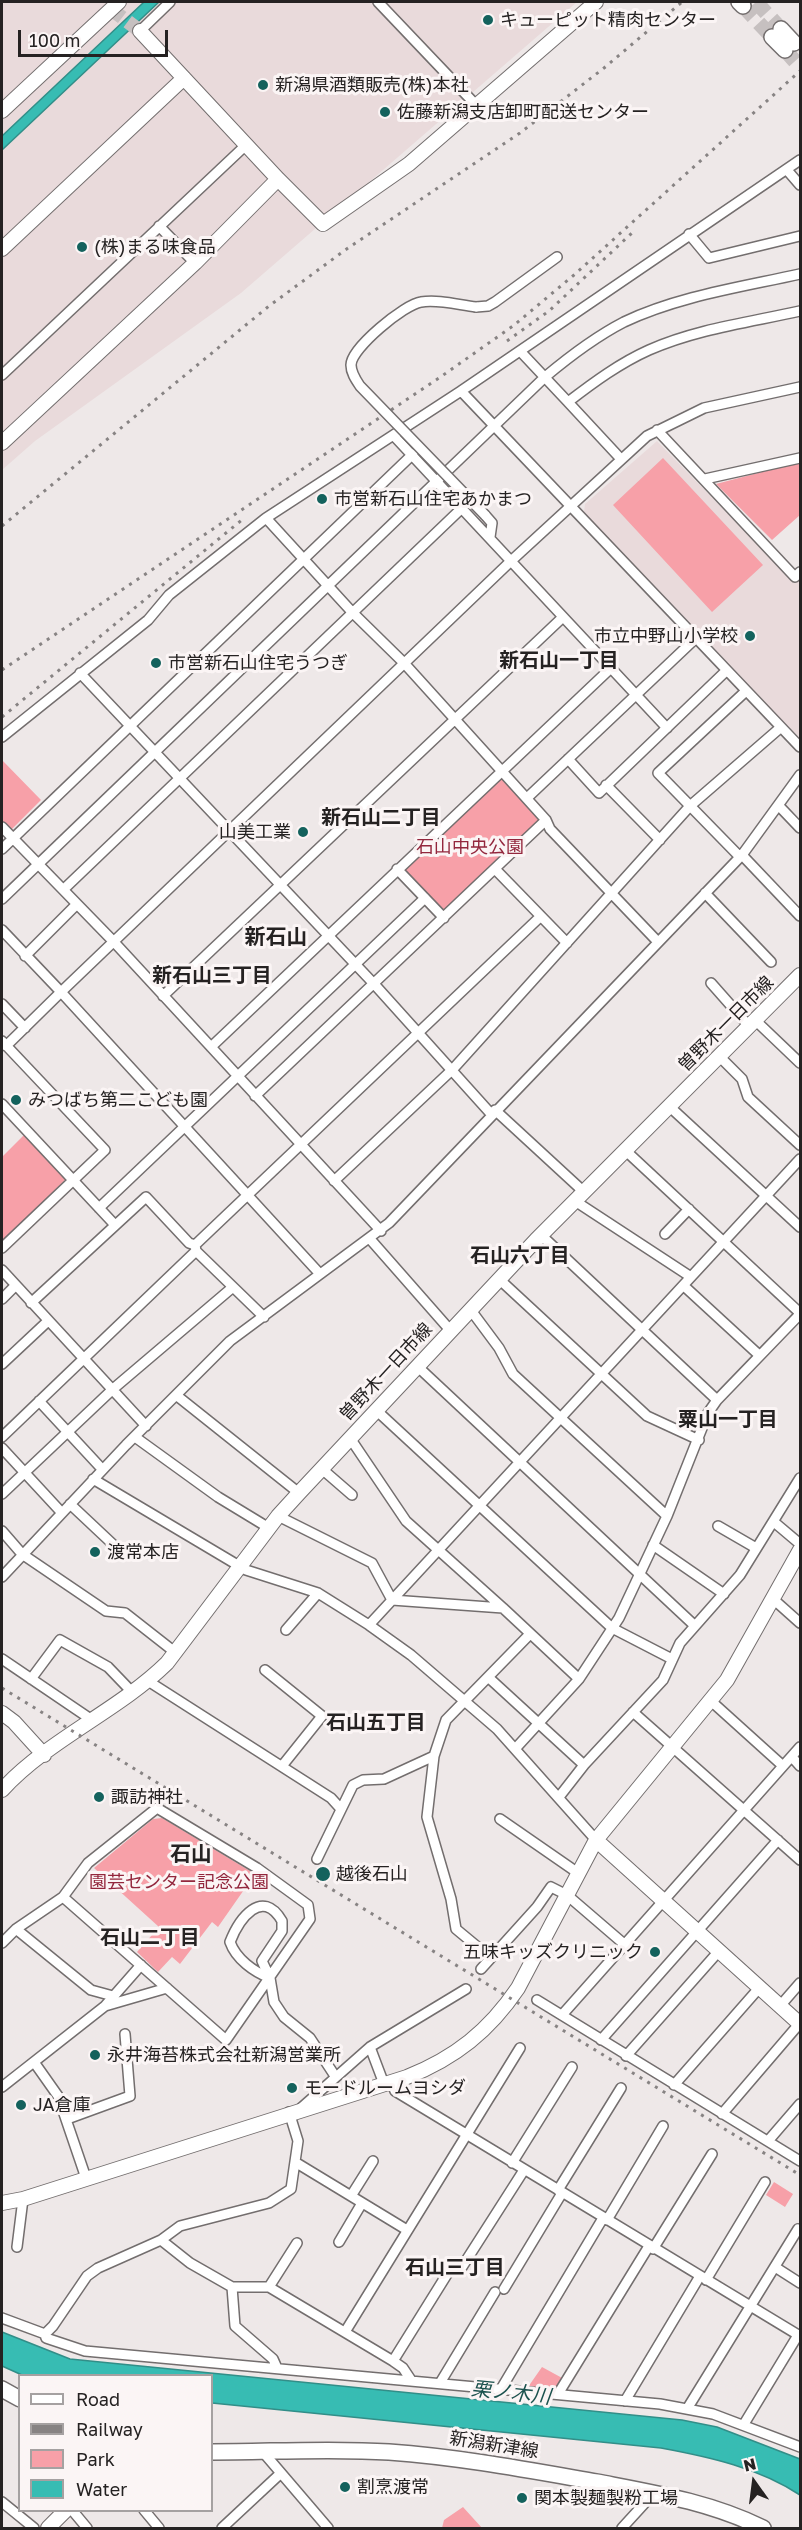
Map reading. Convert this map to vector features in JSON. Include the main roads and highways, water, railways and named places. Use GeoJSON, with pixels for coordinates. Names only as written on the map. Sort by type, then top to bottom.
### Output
{"type":"FeatureCollection","features":[{"type":"Feature","properties":{"kind":"main road"},"geometry":{"type":"LineString","coordinates":[[777,33],[790,47]]}},
{"type":"Feature","properties":{"kind":"main road"},"geometry":{"type":"LineString","coordinates":[[2,2389],[18,2398]]}},
{"type":"Feature","properties":{"kind":"main road","name":"新潟新津線"},"geometry":{"type":"LineString","coordinates":[[213,2452],[386,2451],[433,2455],[701,2503],[736,2515],[763,2529]]}},
{"type":"Feature","properties":{"kind":"water"},"geometry":{"type":"Polygon","coordinates":[[[144,2],[159,2],[2,150],[2,136],[144,2]]]}},
{"type":"Feature","properties":{"kind":"water"},"geometry":{"type":"Polygon","coordinates":[[[2,2332],[70,2359],[682,2420],[717,2427],[800,2459],[800,2495],[768,2478],[734,2465],[661,2448],[213,2403],[213,2374],[20,2374],[2,2366],[2,2332]]]}},
{"type":"Feature","properties":{"kind":"tunnel"},"geometry":{"type":"LineString","coordinates":[[756,2],[781,29]]}},
{"type":"Feature","properties":{"kind":"tunnel"},"geometry":{"type":"LineString","coordinates":[[743,6],[772,37]]}},
{"type":"Feature","properties":{"kind":"tunnel"},"geometry":{"type":"LineString","coordinates":[[111,9],[140,31]]}},
{"type":"Feature","properties":{"kind":"tunnel"},"geometry":{"type":"LineString","coordinates":[[785,50],[800,67]]}},
{"type":"Feature","properties":{"kind":"railway"},"geometry":{"type":"LineString","coordinates":[[2,526],[269,306],[348,248],[520,133],[604,68],[682,2]]}},
{"type":"Feature","properties":{"kind":"railway"},"geometry":{"type":"LineString","coordinates":[[2,670],[439,378],[513,326],[574,275],[800,71]]}},
{"type":"Feature","properties":{"kind":"railway"},"geometry":{"type":"LineString","coordinates":[[507,341],[549,311],[634,231]]}},
{"type":"Feature","properties":{"kind":"railway"},"geometry":{"type":"LineString","coordinates":[[2,717],[243,519]]}},
{"type":"Feature","properties":{"kind":"railway"},"geometry":{"type":"LineString","coordinates":[[2,1688],[800,2175]]}},
{"type":"Feature","properties":{"kind":"place","name":"キューピット精肉センター"},"geometry":{"type":"Point","coordinates":[488,20]}},
{"type":"Feature","properties":{"kind":"place","name":"新潟県酒類販売(株)本社"},"geometry":{"type":"Point","coordinates":[263,85]}},
{"type":"Feature","properties":{"kind":"place","name":"佐藤新潟支店卸町配送センター"},"geometry":{"type":"Point","coordinates":[385,112]}},
{"type":"Feature","properties":{"kind":"place","name":"(株)まる味食品"},"geometry":{"type":"Point","coordinates":[82,247]}},
{"type":"Feature","properties":{"kind":"place","name":"市営新石山住宅あかまつ"},"geometry":{"type":"Point","coordinates":[322,499]}},
{"type":"Feature","properties":{"kind":"place","name":"市立中野山小学校"},"geometry":{"type":"Point","coordinates":[750,636]}},
{"type":"Feature","properties":{"kind":"place","name":"市営新石山住宅うつぎ"},"geometry":{"type":"Point","coordinates":[156,663]}},
{"type":"Feature","properties":{"kind":"place","name":"山美工業"},"geometry":{"type":"Point","coordinates":[303,832]}},
{"type":"Feature","properties":{"kind":"place","name":"みつばち第二こども園"},"geometry":{"type":"Point","coordinates":[16,1100]}},
{"type":"Feature","properties":{"kind":"place","name":"渡常本店"},"geometry":{"type":"Point","coordinates":[95,1552]}},
{"type":"Feature","properties":{"kind":"place","name":"諏訪神社"},"geometry":{"type":"Point","coordinates":[99,1797]}},
{"type":"Feature","properties":{"kind":"place","name":"越後石山"},"geometry":{"type":"Point","coordinates":[323,1874]}},
{"type":"Feature","properties":{"kind":"place","name":"五味キッズクリニック"},"geometry":{"type":"Point","coordinates":[655,1952]}},
{"type":"Feature","properties":{"kind":"place","name":"永井海苔株式会社新潟営業所"},"geometry":{"type":"Point","coordinates":[95,2055]}},
{"type":"Feature","properties":{"kind":"place","name":"モードルームヨシダ"},"geometry":{"type":"Point","coordinates":[292,2088]}},
{"type":"Feature","properties":{"kind":"place","name":"JA倉庫"},"geometry":{"type":"Point","coordinates":[21,2105]}},
{"type":"Feature","properties":{"kind":"place","name":"割烹渡常"},"geometry":{"type":"Point","coordinates":[345,2487]}},
{"type":"Feature","properties":{"kind":"place","name":"関本製麺製粉工場"},"geometry":{"type":"Point","coordinates":[522,2498]}},
{"type":"Feature","properties":{"kind":"district","name":"新石山一丁目"},"geometry":{"type":"Point","coordinates":[559,661]}},
{"type":"Feature","properties":{"kind":"district","name":"新石山二丁目"},"geometry":{"type":"Point","coordinates":[381,818]}},
{"type":"Feature","properties":{"kind":"district","name":"新石山"},"geometry":{"type":"Point","coordinates":[276,937]}},
{"type":"Feature","properties":{"kind":"district","name":"新石山三丁目"},"geometry":{"type":"Point","coordinates":[212,976]}},
{"type":"Feature","properties":{"kind":"district","name":"石山六丁目"},"geometry":{"type":"Point","coordinates":[520,1256]}},
{"type":"Feature","properties":{"kind":"district","name":"粟山一丁目"},"geometry":{"type":"Point","coordinates":[728,1420]}},
{"type":"Feature","properties":{"kind":"district","name":"石山五丁目"},"geometry":{"type":"Point","coordinates":[376,1723]}},
{"type":"Feature","properties":{"kind":"district","name":"石山"},"geometry":{"type":"Point","coordinates":[191,1854]}},
{"type":"Feature","properties":{"kind":"district","name":"石山二丁目"},"geometry":{"type":"Point","coordinates":[150,1938]}},
{"type":"Feature","properties":{"kind":"district","name":"石山三丁目"},"geometry":{"type":"Point","coordinates":[455,2268]}},
{"type":"Feature","properties":{"kind":"park label","name":"石山中央公園"},"geometry":{"type":"Point","coordinates":[470,847]}},
{"type":"Feature","properties":{"kind":"park label","name":"園芸センター記念公園"},"geometry":{"type":"Point","coordinates":[179,1882]}},
{"type":"Feature","properties":{"kind":"water label","name":"栗ノ木川"},"geometry":{"type":"Point","coordinates":[511,2393]}}]}
